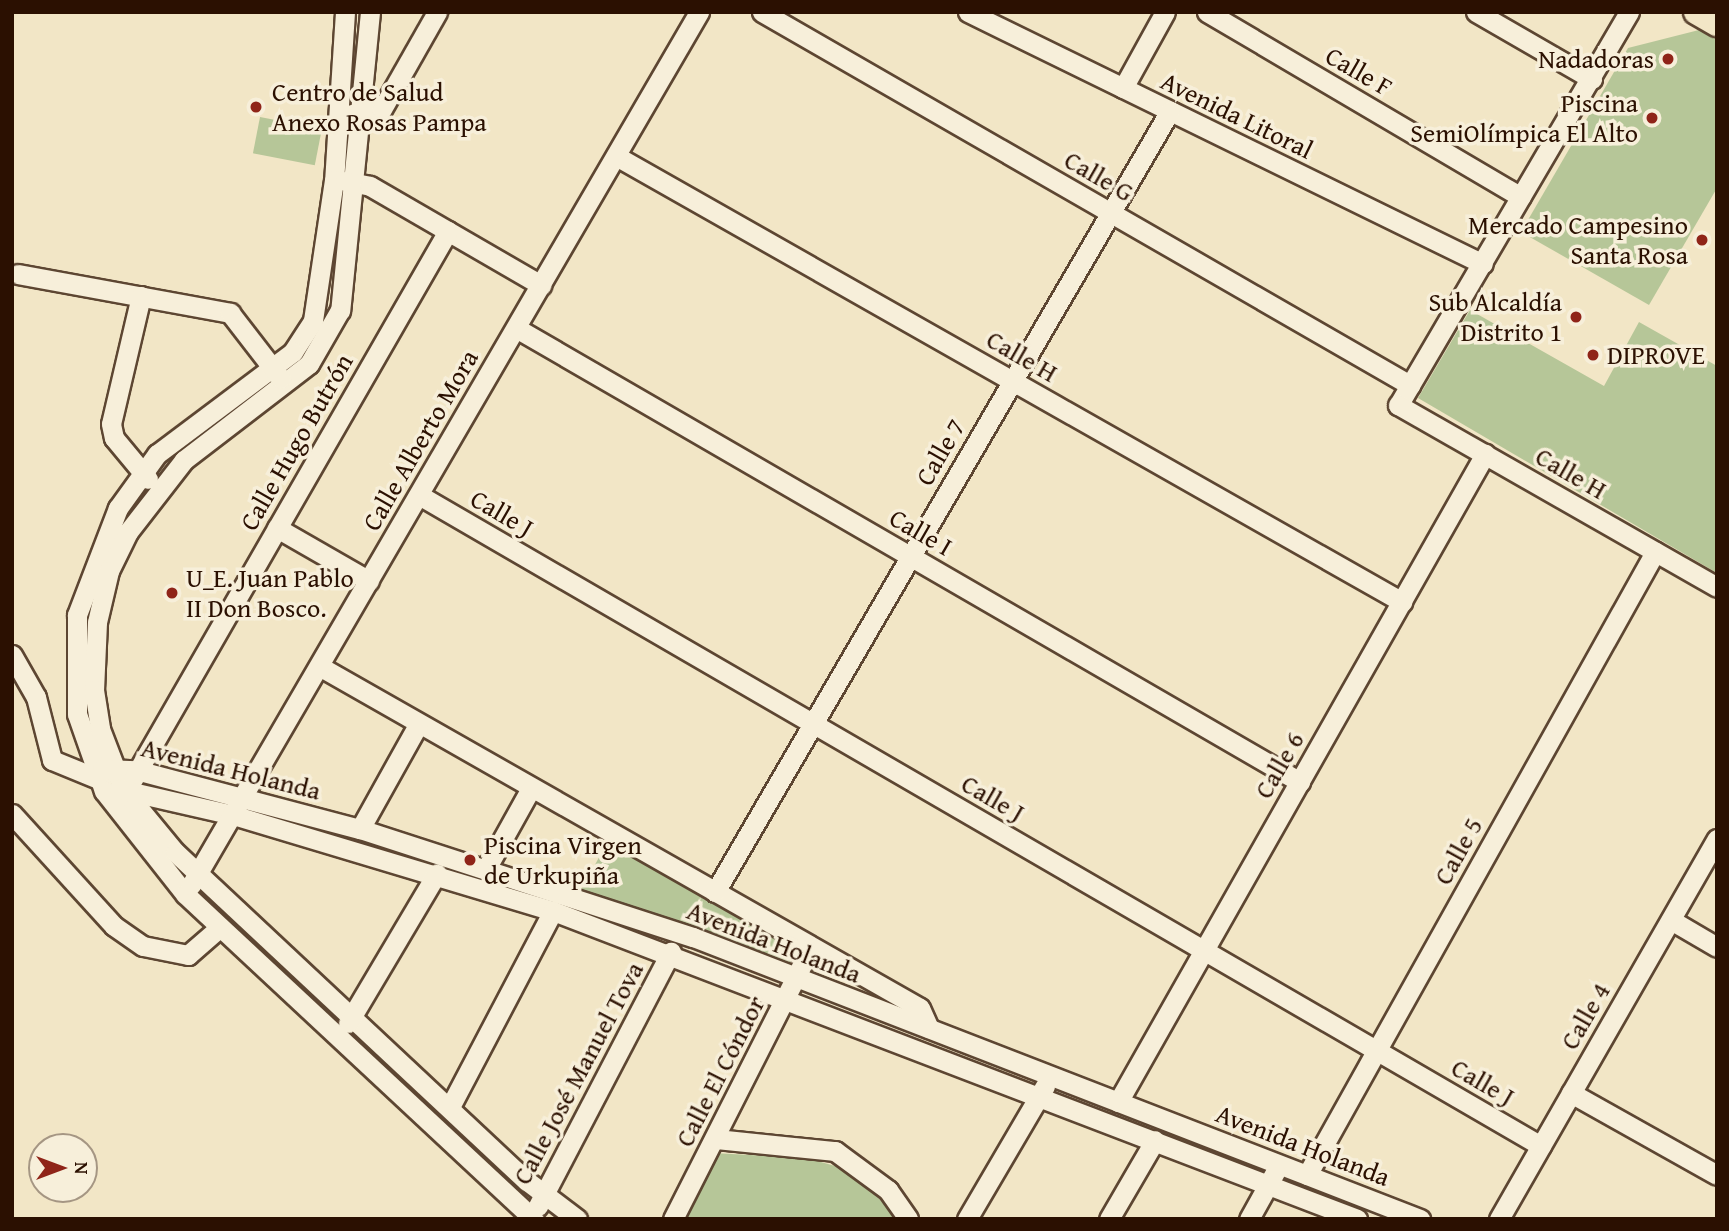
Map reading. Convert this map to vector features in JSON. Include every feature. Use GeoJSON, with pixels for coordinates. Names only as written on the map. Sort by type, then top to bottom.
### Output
{"type":"FeatureCollection","features":[{"type":"Feature","properties":{"kind":"main road"},"geometry":{"type":"LineString","coordinates":[[1696,12],[1717,24]]}},
{"type":"Feature","properties":{"kind":"street"},"geometry":{"type":"LineString","coordinates":[[345,12],[334,180],[313,321],[274,367],[140,471],[100,548],[77,615],[73,679],[110,781],[185,894],[533,1218]]}},
{"type":"Feature","properties":{"kind":"street"},"geometry":{"type":"LineString","coordinates":[[370,12],[357,182],[340,310],[320,351],[285,386],[157,488],[109,571],[97,622],[94,690],[110,781],[198,875],[354,1016],[545,1196],[577,1219]]}},
{"type":"Feature","properties":{"kind":"street"},"geometry":{"type":"LineString","coordinates":[[338,114],[363,114],[382,109],[437,12]]}},
{"type":"Feature","properties":{"kind":"street","name":"Calle Alberto Mora"},"geometry":{"type":"LineString","coordinates":[[185,894],[699,12]]}},
{"type":"Feature","properties":{"kind":"street","name":"Calle G"},"geometry":{"type":"LineString","coordinates":[[762,12],[1410,386]]}},
{"type":"Feature","properties":{"kind":"street","name":"Avenida Litoral"},"geometry":{"type":"LineString","coordinates":[[968,12],[1483,264]]}},
{"type":"Feature","properties":{"kind":"street"},"geometry":{"type":"LineString","coordinates":[[1123,88],[1165,12]]}},
{"type":"Feature","properties":{"kind":"street","name":"Calle F"},"geometry":{"type":"LineString","coordinates":[[1207,12],[1521,197]]}},
{"type":"Feature","properties":{"kind":"street"},"geometry":{"type":"LineString","coordinates":[[1476,12],[1592,79]]}},
{"type":"Feature","properties":{"kind":"street"},"geometry":{"type":"LineString","coordinates":[[1410,386],[1629,12]]}},
{"type":"Feature","properties":{"kind":"street","name":"Calle 7"},"geometry":{"type":"LineString","coordinates":[[715,892],[1170,111]]}},
{"type":"Feature","properties":{"kind":"street","name":"Calle H"},"geometry":{"type":"LineString","coordinates":[[616,156],[1402,602]]}},
{"type":"Feature","properties":{"kind":"street"},"geometry":{"type":"LineString","coordinates":[[334,180],[357,182],[541,285]]}},
{"type":"Feature","properties":{"kind":"street","name":"Calle Hugo Butrón"},"geometry":{"type":"LineString","coordinates":[[110,781],[136,770],[448,231]]}},
{"type":"Feature","properties":{"kind":"street"},"geometry":{"type":"LineString","coordinates":[[18,274],[230,313],[274,367],[285,386]]}},
{"type":"Feature","properties":{"kind":"street"},"geometry":{"type":"LineString","coordinates":[[141,296],[111,424],[114,438],[157,488]]}},
{"type":"Feature","properties":{"kind":"street","name":"Calle I"},"geometry":{"type":"LineString","coordinates":[[516,328],[1300,782]]}},
{"type":"Feature","properties":{"kind":"street","name":"Calle H"},"geometry":{"type":"LineString","coordinates":[[1410,386],[1398,405],[1717,587]]}},
{"type":"Feature","properties":{"kind":"street","name":"Calle 6"},"geometry":{"type":"LineString","coordinates":[[1118,1102],[1485,454]]}},
{"type":"Feature","properties":{"kind":"street","name":"Calle J"},"geometry":{"type":"LineString","coordinates":[[419,495],[1541,1146]]}},
{"type":"Feature","properties":{"kind":"street"},"geometry":{"type":"LineString","coordinates":[[276,528],[369,581]]}},
{"type":"Feature","properties":{"kind":"street","name":"Calle 5"},"geometry":{"type":"LineString","coordinates":[[1307,1175],[1656,552]]}},
{"type":"Feature","properties":{"kind":"street","name":"Avenida Holanda"},"geometry":{"type":"LineString","coordinates":[[12,655],[36,697],[52,760],[68,772],[237,807],[360,828],[486,869],[796,978],[1420,1219]]}},
{"type":"Feature","properties":{"kind":"street"},"geometry":{"type":"LineString","coordinates":[[319,666],[530,790],[920,1008],[929,1028]]}},
{"type":"Feature","properties":{"kind":"street"},"geometry":{"type":"LineString","coordinates":[[360,828],[418,724]]}},
{"type":"Feature","properties":{"kind":"street","name":"Avenida Holanda"},"geometry":{"type":"LineString","coordinates":[[136,770],[237,807],[671,952],[1357,1219]]}},
{"type":"Feature","properties":{"kind":"street"},"geometry":{"type":"LineString","coordinates":[[486,869],[530,790]]}},
{"type":"Feature","properties":{"kind":"street"},"geometry":{"type":"LineString","coordinates":[[12,814],[114,926],[144,946],[188,955],[219,928]]}},
{"type":"Feature","properties":{"kind":"street","name":"Calle 4"},"geometry":{"type":"LineString","coordinates":[[1499,1219],[1717,839]]}},
{"type":"Feature","properties":{"kind":"street"},"geometry":{"type":"LineString","coordinates":[[337,1037],[354,1016],[437,873]]}},
{"type":"Feature","properties":{"kind":"street"},"geometry":{"type":"LineString","coordinates":[[450,1105],[553,911]]}},
{"type":"Feature","properties":{"kind":"street"},"geometry":{"type":"LineString","coordinates":[[1671,920],[1717,947]]}},
{"type":"Feature","properties":{"kind":"street","name":"Calle El Cóndor"},"geometry":{"type":"LineString","coordinates":[[673,1219],[716,1139],[811,947]]}},
{"type":"Feature","properties":{"kind":"street","name":"Calle José Manuel Tova"},"geometry":{"type":"LineString","coordinates":[[533,1218],[671,952]]}},
{"type":"Feature","properties":{"kind":"street"},"geometry":{"type":"LineString","coordinates":[[967,1219],[1050,1076]]}},
{"type":"Feature","properties":{"kind":"street"},"geometry":{"type":"LineString","coordinates":[[1571,1093],[1717,1175]]}},
{"type":"Feature","properties":{"kind":"street"},"geometry":{"type":"LineString","coordinates":[[716,1139],[835,1151],[888,1190],[908,1219]]}},
{"type":"Feature","properties":{"kind":"street"},"geometry":{"type":"LineString","coordinates":[[1109,1219],[1155,1140]]}},
{"type":"Feature","properties":{"kind":"street"},"geometry":{"type":"LineString","coordinates":[[1249,1219],[1278,1164]]}},
{"type":"Feature","properties":{"kind":"green space","name":"Piscina SemiOlímpica El Alto"},"geometry":{"type":"Polygon","coordinates":[[[1699,30],[1717,40],[1717,188],[1649,305],[1521,232],[1628,48],[1699,30]]]}},
{"type":"Feature","properties":{"kind":"green space"},"geometry":{"type":"Polygon","coordinates":[[[260,117],[322,129],[315,165],[253,153],[260,117]]]}},
{"type":"Feature","properties":{"kind":"green space"},"geometry":{"type":"Polygon","coordinates":[[[1470,310],[1604,386],[1639,322],[1717,366],[1717,573],[1418,398],[1470,310]]]}},
{"type":"Feature","properties":{"kind":"green space"},"geometry":{"type":"Polygon","coordinates":[[[608,841],[801,949],[792,969],[580,892],[608,841]]]}},
{"type":"Feature","properties":{"kind":"green space"},"geometry":{"type":"Polygon","coordinates":[[[713,1153],[807,1158],[835,1166],[857,1175],[898,1219],[684,1219],[713,1153]]]}},
{"type":"Feature","properties":{"kind":"place","name":"Nadadoras"},"geometry":{"type":"Point","coordinates":[1668,59]}},
{"type":"Feature","properties":{"kind":"place","name":"Centro de Salud Anexo Rosas Pampa"},"geometry":{"type":"Point","coordinates":[256,107]}},
{"type":"Feature","properties":{"kind":"place","name":"Piscina SemiOlímpica El Alto"},"geometry":{"type":"Point","coordinates":[1652,118]}},
{"type":"Feature","properties":{"kind":"place","name":"Mercado Campesino Santa Rosa"},"geometry":{"type":"Point","coordinates":[1702,240]}},
{"type":"Feature","properties":{"kind":"place","name":"Sub Alcaldía Distrito 1"},"geometry":{"type":"Point","coordinates":[1576,317]}},
{"type":"Feature","properties":{"kind":"place","name":"DIPROVE"},"geometry":{"type":"Point","coordinates":[1593,355]}},
{"type":"Feature","properties":{"kind":"place","name":"U_E. Juan Pablo II Don Bosco."},"geometry":{"type":"Point","coordinates":[172,593]}},
{"type":"Feature","properties":{"kind":"place","name":"Piscina Virgen de Urkupiña"},"geometry":{"type":"Point","coordinates":[470,860]}}]}
